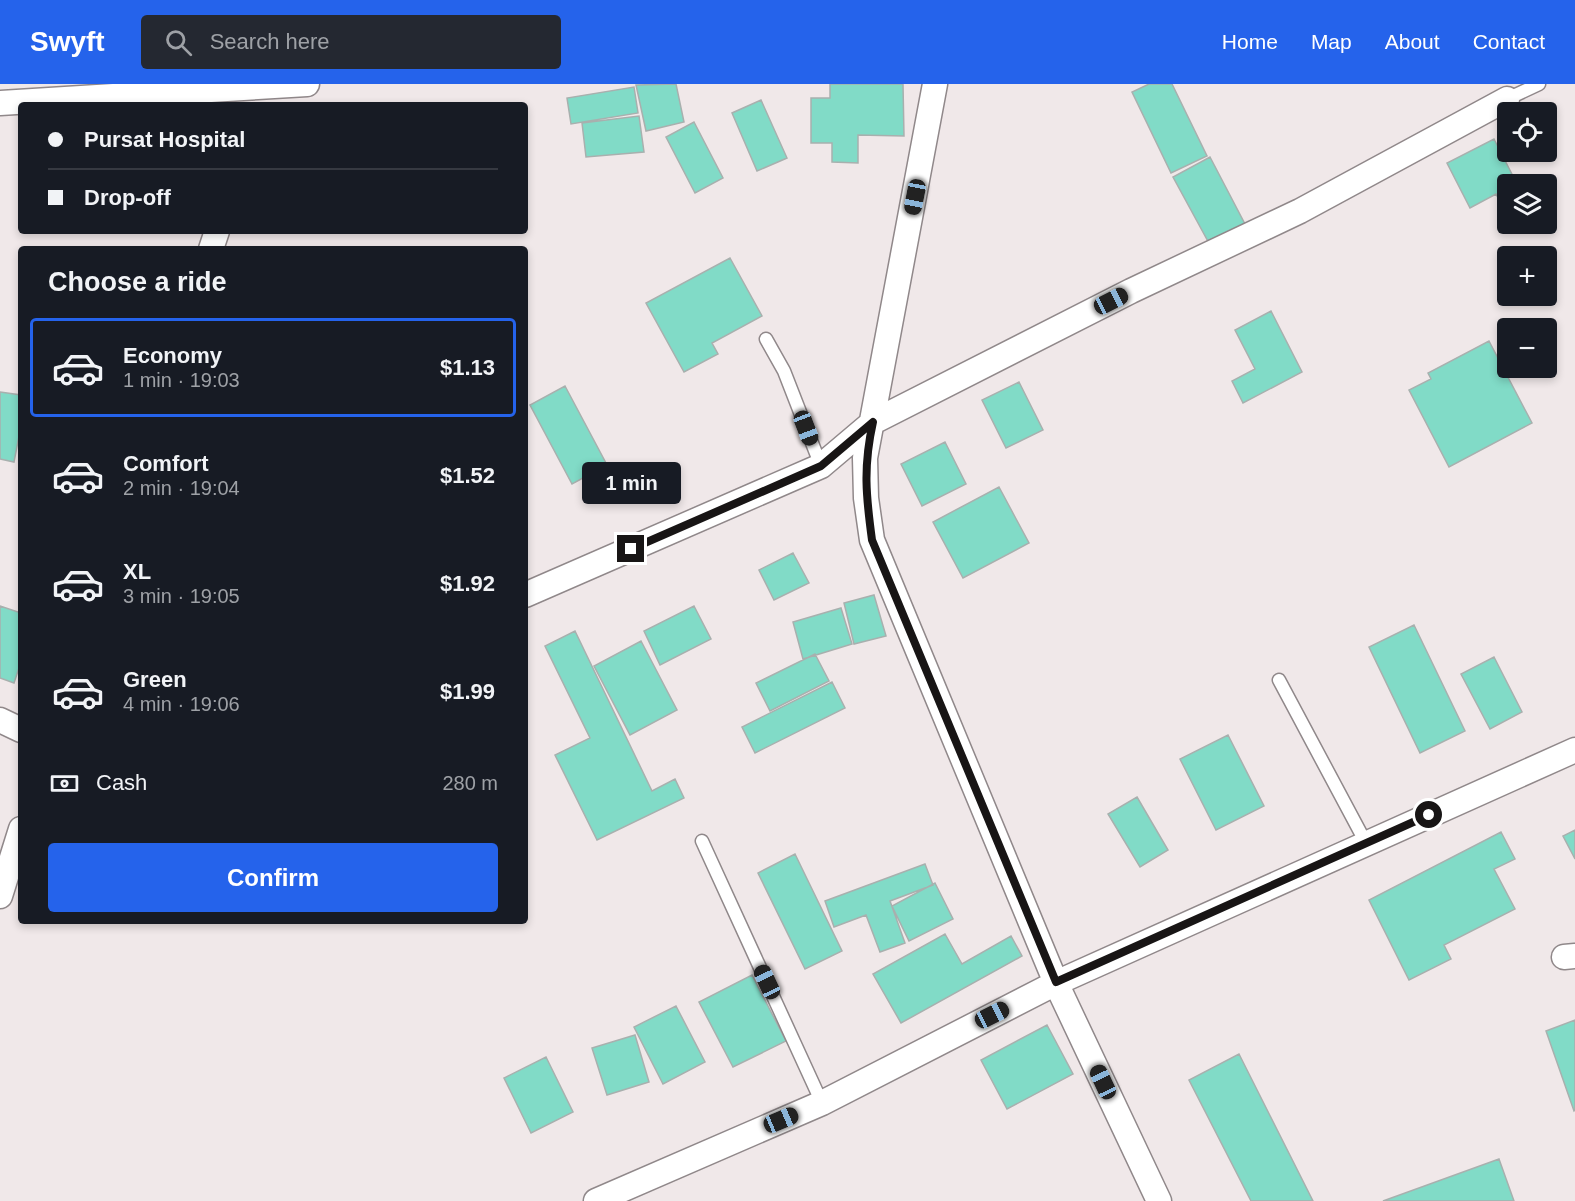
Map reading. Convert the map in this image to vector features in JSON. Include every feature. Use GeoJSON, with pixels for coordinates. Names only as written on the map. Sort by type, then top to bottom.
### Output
{"type":"FeatureCollection","features":[{"type":"Feature","properties":{"kind":"street"},"geometry":{"type":"LineString","coordinates":[[24,102],[262,92],[307,84]]}},
{"type":"Feature","properties":{"kind":"street"},"geometry":{"type":"LineString","coordinates":[[935,84],[865,458],[866,498],[872,540],[1056,982],[1159,1201]]}},
{"type":"Feature","properties":{"kind":"street"},"geometry":{"type":"LineString","coordinates":[[528,594],[821,466],[873,422],[1131,291],[1300,212],[1507,99]]}},
{"type":"Feature","properties":{"kind":"street"},"geometry":{"type":"LineString","coordinates":[[0,103],[18,102]]}},
{"type":"Feature","properties":{"kind":"street"},"geometry":{"type":"LineString","coordinates":[[0,720],[18,729]]}},
{"type":"Feature","properties":{"kind":"street"},"geometry":{"type":"LineString","coordinates":[[596,1201],[822,1103],[1056,982],[1575,750]]}},
{"type":"Feature","properties":{"kind":"street"},"geometry":{"type":"LineString","coordinates":[[0,896],[18,839]]}},
{"type":"Feature","properties":{"kind":"lane"},"geometry":{"type":"LineString","coordinates":[[1507,99],[1539,84]]}},
{"type":"Feature","properties":{"kind":"lane"},"geometry":{"type":"LineString","coordinates":[[766,339],[784,371],[821,466]]}},
{"type":"Feature","properties":{"kind":"lane"},"geometry":{"type":"LineString","coordinates":[[1279,680],[1366,843]]}},
{"type":"Feature","properties":{"kind":"lane"},"geometry":{"type":"LineString","coordinates":[[702,841],[822,1103]]}},
{"type":"Feature","properties":{"kind":"building"},"geometry":{"type":"Polygon","coordinates":[[[676,84],[684,122],[646,131],[636,85],[676,84]]]}},
{"type":"Feature","properties":{"kind":"building"},"geometry":{"type":"Polygon","coordinates":[[[830,84],[903,84],[904,136],[858,135],[858,163],[832,162],[832,143],[811,143],[811,98],[830,98],[830,84]]]}},
{"type":"Feature","properties":{"kind":"building"},"geometry":{"type":"Polygon","coordinates":[[[1149,84],[1172,84],[1207,156],[1171,173],[1132,92],[1149,84]]]}},
{"type":"Feature","properties":{"kind":"building"},"geometry":{"type":"Polygon","coordinates":[[[634,87],[638,113],[571,124],[567,98],[634,87]]]}},
{"type":"Feature","properties":{"kind":"building"},"geometry":{"type":"Polygon","coordinates":[[[761,100],[787,158],[757,171],[732,113],[761,100]]]}},
{"type":"Feature","properties":{"kind":"building"},"geometry":{"type":"Polygon","coordinates":[[[639,116],[644,152],[586,157],[582,123],[639,116]]]}},
{"type":"Feature","properties":{"kind":"building"},"geometry":{"type":"Polygon","coordinates":[[[694,122],[723,178],[695,193],[666,137],[694,122]]]}},
{"type":"Feature","properties":{"kind":"building"},"geometry":{"type":"Polygon","coordinates":[[[1494,139],[1497,145],[1497,162],[1506,162],[1512,174],[1497,174],[1497,196],[1496,194],[1470,208],[1447,163],[1494,139]]]}},
{"type":"Feature","properties":{"kind":"building"},"geometry":{"type":"Polygon","coordinates":[[[1210,157],[1246,226],[1210,245],[1173,177],[1210,157]]]}},
{"type":"Feature","properties":{"kind":"building"},"geometry":{"type":"Polygon","coordinates":[[[730,258],[762,316],[712,343],[718,354],[684,372],[646,303],[730,258]]]}},
{"type":"Feature","properties":{"kind":"building"},"geometry":{"type":"Polygon","coordinates":[[[1271,311],[1302,372],[1243,403],[1232,381],[1255,369],[1235,330],[1271,311]]]}},
{"type":"Feature","properties":{"kind":"building"},"geometry":{"type":"Polygon","coordinates":[[[1489,341],[1497,356],[1497,378],[1508,378],[1532,423],[1449,467],[1409,390],[1431,379],[1428,373],[1489,341]]]}},
{"type":"Feature","properties":{"kind":"building"},"geometry":{"type":"Polygon","coordinates":[[[1019,382],[1043,430],[1006,448],[982,400],[1019,382]]]}},
{"type":"Feature","properties":{"kind":"building"},"geometry":{"type":"Polygon","coordinates":[[[565,386],[607,465],[572,484],[530,405],[565,386]]]}},
{"type":"Feature","properties":{"kind":"building"},"geometry":{"type":"Polygon","coordinates":[[[0,392],[18,395],[18,441],[14,462],[0,459],[0,392]]]}},
{"type":"Feature","properties":{"kind":"building"},"geometry":{"type":"Polygon","coordinates":[[[945,442],[966,484],[922,506],[901,464],[945,442]]]}},
{"type":"Feature","properties":{"kind":"building"},"geometry":{"type":"Polygon","coordinates":[[[999,487],[1029,543],[963,578],[933,522],[999,487]]]}},
{"type":"Feature","properties":{"kind":"building"},"geometry":{"type":"Polygon","coordinates":[[[793,553],[809,583],[774,600],[759,570],[793,553]]]}},
{"type":"Feature","properties":{"kind":"building"},"geometry":{"type":"Polygon","coordinates":[[[874,595],[886,636],[854,644],[844,603],[874,595]]]}},
{"type":"Feature","properties":{"kind":"building"},"geometry":{"type":"Polygon","coordinates":[[[0,606],[18,612],[18,671],[14,683],[0,678],[0,606]]]}},
{"type":"Feature","properties":{"kind":"building"},"geometry":{"type":"Polygon","coordinates":[[[694,606],[711,639],[660,665],[644,631],[694,606]]]}},
{"type":"Feature","properties":{"kind":"building"},"geometry":{"type":"Polygon","coordinates":[[[841,608],[852,644],[803,659],[793,622],[841,608]]]}},
{"type":"Feature","properties":{"kind":"building"},"geometry":{"type":"Polygon","coordinates":[[[1414,625],[1465,731],[1420,753],[1369,647],[1414,625]]]}},
{"type":"Feature","properties":{"kind":"building"},"geometry":{"type":"Polygon","coordinates":[[[575,631],[652,791],[675,779],[684,798],[597,840],[555,755],[590,738],[545,646],[575,631]]]}},
{"type":"Feature","properties":{"kind":"building"},"geometry":{"type":"Polygon","coordinates":[[[641,641],[677,710],[630,735],[594,666],[641,641]]]}},
{"type":"Feature","properties":{"kind":"building"},"geometry":{"type":"Polygon","coordinates":[[[815,654],[829,681],[770,711],[756,683],[815,654]]]}},
{"type":"Feature","properties":{"kind":"building"},"geometry":{"type":"Polygon","coordinates":[[[1494,657],[1522,712],[1490,729],[1461,674],[1494,657]]]}},
{"type":"Feature","properties":{"kind":"building"},"geometry":{"type":"Polygon","coordinates":[[[832,682],[845,708],[755,753],[742,727],[832,682]]]}},
{"type":"Feature","properties":{"kind":"building"},"geometry":{"type":"Polygon","coordinates":[[[1228,735],[1264,806],[1216,830],[1180,759],[1228,735]]]}},
{"type":"Feature","properties":{"kind":"building"},"geometry":{"type":"Polygon","coordinates":[[[1137,797],[1168,850],[1140,867],[1108,814],[1137,797]]]}},
{"type":"Feature","properties":{"kind":"building"},"geometry":{"type":"Polygon","coordinates":[[[1575,830],[1575,859],[1563,836],[1575,830]]]}},
{"type":"Feature","properties":{"kind":"building"},"geometry":{"type":"Polygon","coordinates":[[[1501,832],[1515,859],[1494,869],[1515,909],[1444,945],[1451,959],[1409,980],[1369,900],[1501,832]]]}},
{"type":"Feature","properties":{"kind":"building"},"geometry":{"type":"Polygon","coordinates":[[[795,854],[842,951],[805,969],[758,873],[795,854]]]}},
{"type":"Feature","properties":{"kind":"building"},"geometry":{"type":"Polygon","coordinates":[[[925,864],[933,885],[890,901],[905,943],[880,952],[866,915],[834,927],[825,901],[925,864]]]}},
{"type":"Feature","properties":{"kind":"building"},"geometry":{"type":"Polygon","coordinates":[[[935,883],[953,919],[909,941],[892,906],[935,883]]]}},
{"type":"Feature","properties":{"kind":"building"},"geometry":{"type":"Polygon","coordinates":[[[945,934],[962,964],[1011,936],[1022,956],[901,1023],[873,974],[945,934]]]}},
{"type":"Feature","properties":{"kind":"building"},"geometry":{"type":"Polygon","coordinates":[[[752,975],[786,1041],[733,1067],[699,1002],[752,975]]]}},
{"type":"Feature","properties":{"kind":"building"},"geometry":{"type":"Polygon","coordinates":[[[676,1006],[705,1062],[663,1084],[634,1027],[676,1006]]]}},
{"type":"Feature","properties":{"kind":"building"},"geometry":{"type":"Polygon","coordinates":[[[1575,1020],[1575,1110],[1574,1111],[1546,1031],[1575,1020]]]}},
{"type":"Feature","properties":{"kind":"building"},"geometry":{"type":"Polygon","coordinates":[[[1047,1025],[1073,1074],[1007,1109],[981,1060],[1047,1025]]]}},
{"type":"Feature","properties":{"kind":"building"},"geometry":{"type":"Polygon","coordinates":[[[635,1035],[649,1082],[607,1095],[592,1048],[635,1035]]]}},
{"type":"Feature","properties":{"kind":"building"},"geometry":{"type":"Polygon","coordinates":[[[1239,1054],[1313,1201],[1251,1201],[1189,1080],[1239,1054]]]}},
{"type":"Feature","properties":{"kind":"building"},"geometry":{"type":"Polygon","coordinates":[[[546,1057],[573,1112],[531,1133],[504,1078],[546,1057]]]}},
{"type":"Feature","properties":{"kind":"building"},"geometry":{"type":"Polygon","coordinates":[[[1499,1159],[1514,1201],[1383,1201],[1499,1159]]]}},
{"type":"Feature","properties":{"kind":"route"},"geometry":{"type":"LineString","coordinates":[[631,549],[821,466],[873,422],[865,458],[866,498],[872,540],[1056,982],[1429,815]]}}]}
